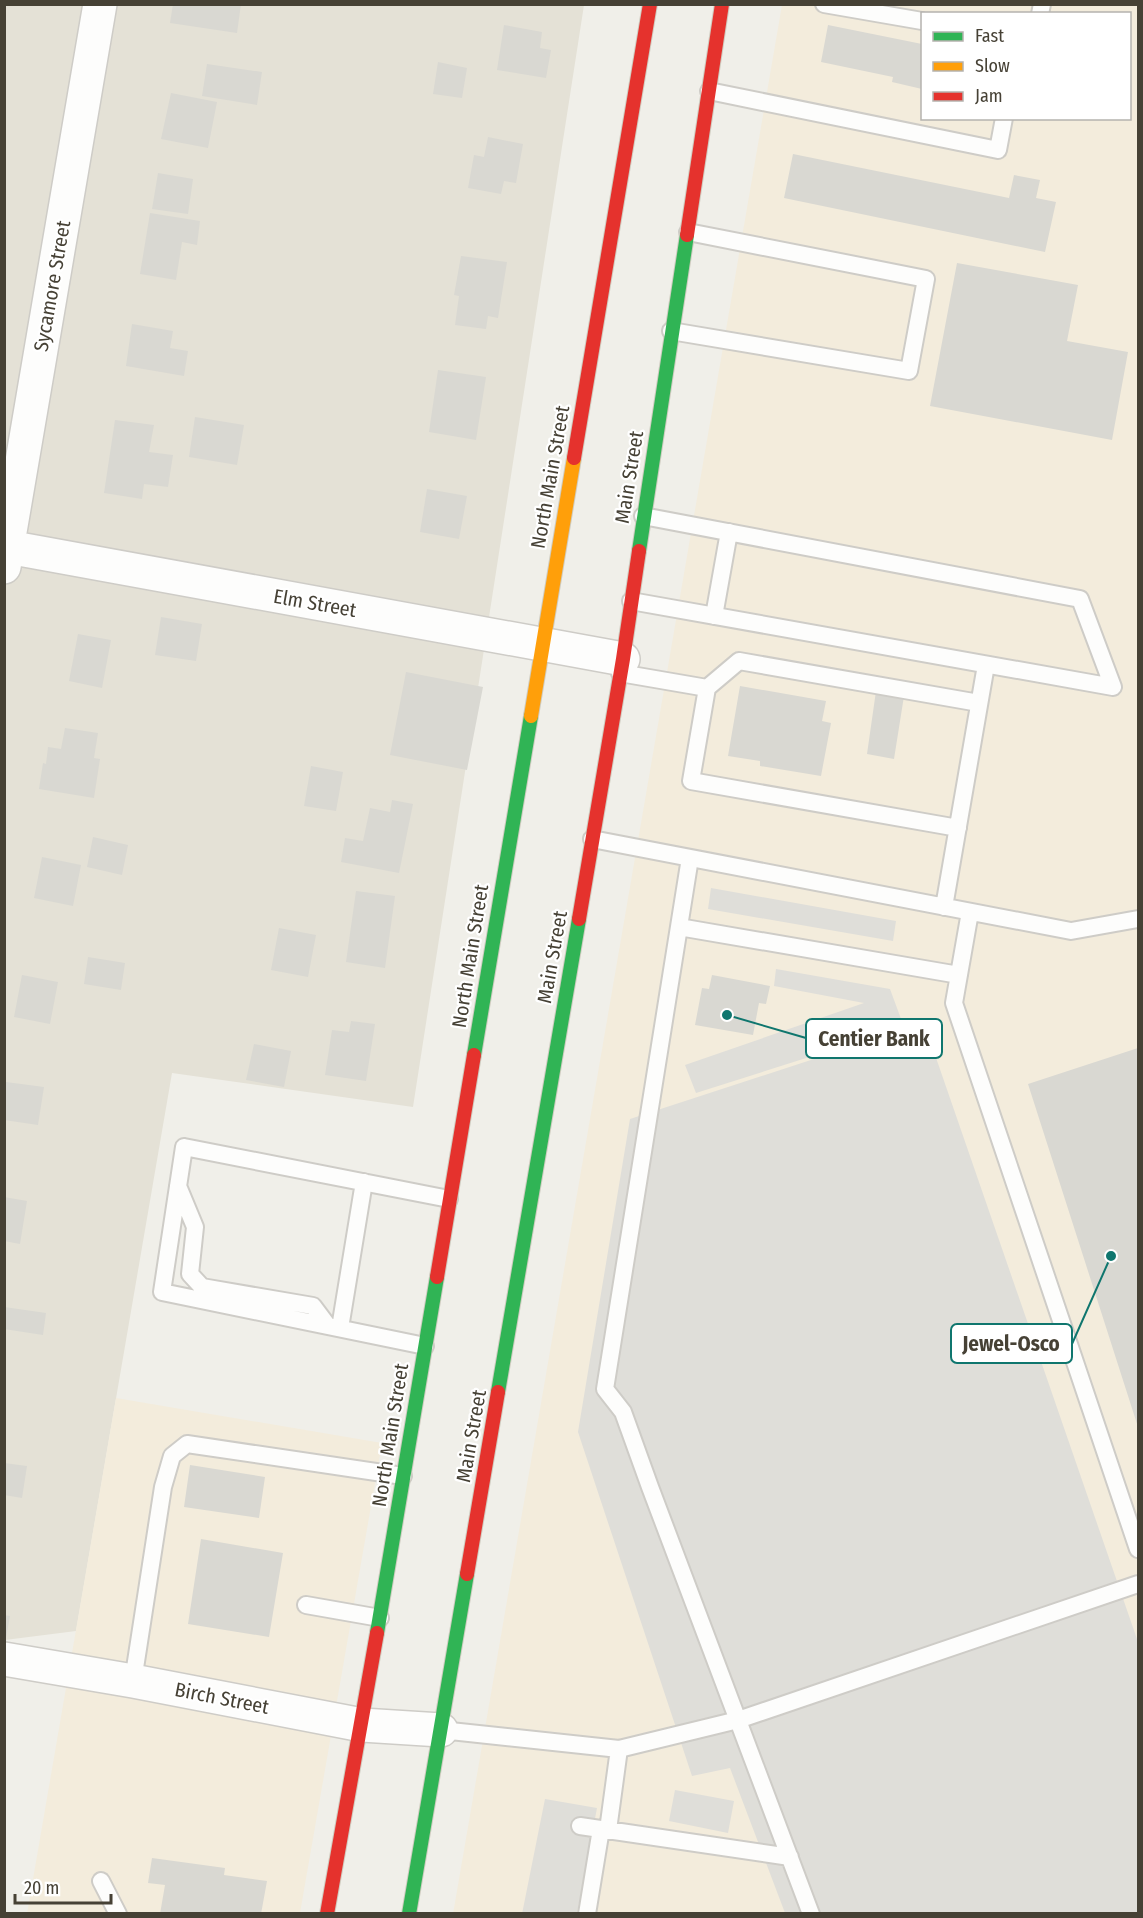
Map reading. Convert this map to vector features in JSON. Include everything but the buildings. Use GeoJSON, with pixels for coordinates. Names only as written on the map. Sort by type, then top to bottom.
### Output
{"type":"FeatureCollection","features":[{"type":"Feature","properties":{"kind":"street","name":"Sycamore Street"},"geometry":{"type":"LineString","coordinates":[[6,557],[100,4]]}},
{"type":"Feature","properties":{"kind":"street","name":"North Main Street"},"geometry":{"type":"LineString","coordinates":[[327,1914],[362,1725],[650,4]]}},
{"type":"Feature","properties":{"kind":"street","name":"Main Street"},"geometry":{"type":"LineString","coordinates":[[410,1914],[621,666],[722,4]]}},
{"type":"Feature","properties":{"kind":"street","name":"Elm Street"},"geometry":{"type":"LineString","coordinates":[[6,557],[542,644],[621,666]]}},
{"type":"Feature","properties":{"kind":"street","name":"Birch Street"},"geometry":{"type":"LineString","coordinates":[[4,1659],[362,1725],[441,1730]]}},
{"type":"Feature","properties":{"kind":"lane"},"geometry":{"type":"LineString","coordinates":[[824,4],[921,21]]}},
{"type":"Feature","properties":{"kind":"lane"},"geometry":{"type":"LineString","coordinates":[[709,91],[998,150],[1004,120]]}},
{"type":"Feature","properties":{"kind":"lane"},"geometry":{"type":"LineString","coordinates":[[671,331],[909,370],[926,279],[688,232]]}},
{"type":"Feature","properties":{"kind":"lane"},"geometry":{"type":"LineString","coordinates":[[631,601],[1113,687],[1080,599],[643,516]]}},
{"type":"Feature","properties":{"kind":"lane"},"geometry":{"type":"LineString","coordinates":[[714,616],[729,532]]}},
{"type":"Feature","properties":{"kind":"lane"},"geometry":{"type":"LineString","coordinates":[[958,828],[691,781],[707,688],[739,661],[980,703]]}},
{"type":"Feature","properties":{"kind":"lane"},"geometry":{"type":"LineString","coordinates":[[944,907],[986,665]]}},
{"type":"Feature","properties":{"kind":"lane"},"geometry":{"type":"LineString","coordinates":[[621,666],[707,688]]}},
{"type":"Feature","properties":{"kind":"lane"},"geometry":{"type":"LineString","coordinates":[[592,838],[1071,931],[1138,919]]}},
{"type":"Feature","properties":{"kind":"lane"},"geometry":{"type":"LineString","coordinates":[[690,858],[605,1389],[623,1412],[811,1914]]}},
{"type":"Feature","properties":{"kind":"lane"},"geometry":{"type":"LineString","coordinates":[[970,912],[954,1003],[1138,1549]]}},
{"type":"Feature","properties":{"kind":"lane"},"geometry":{"type":"LineString","coordinates":[[679,927],[959,975]]}},
{"type":"Feature","properties":{"kind":"lane"},"geometry":{"type":"LineString","coordinates":[[424,1347],[162,1292],[184,1147],[449,1199]]}},
{"type":"Feature","properties":{"kind":"lane"},"geometry":{"type":"LineString","coordinates":[[334,1327],[364,1182]]}},
{"type":"Feature","properties":{"kind":"lane"},"geometry":{"type":"LineString","coordinates":[[178,1185],[195,1227],[190,1274],[202,1287],[313,1306],[334,1327]]}},
{"type":"Feature","properties":{"kind":"lane"},"geometry":{"type":"LineString","coordinates":[[133,1681],[163,1487],[172,1456],[188,1444],[403,1476]]}},
{"type":"Feature","properties":{"kind":"lane"},"geometry":{"type":"LineString","coordinates":[[441,1730],[619,1749],[738,1720],[1138,1584]]}},
{"type":"Feature","properties":{"kind":"lane"},"geometry":{"type":"LineString","coordinates":[[306,1605],[380,1618]]}},
{"type":"Feature","properties":{"kind":"lane"},"geometry":{"type":"LineString","coordinates":[[587,1914],[619,1749]]}},
{"type":"Feature","properties":{"kind":"lane"},"geometry":{"type":"LineString","coordinates":[[580,1826],[790,1857]]}},
{"type":"Feature","properties":{"kind":"lane"},"geometry":{"type":"LineString","coordinates":[[101,1881],[118,1914]]}},
{"type":"Feature","properties":{"kind":"shaded area"},"geometry":{"type":"Polygon","coordinates":[[[4,5],[584,5],[413,1107],[172,1073],[76,1631],[5,1640],[4,5]]]}},
{"type":"Feature","properties":{"kind":"shaded area"},"geometry":{"type":"Polygon","coordinates":[[[782,5],[1138,5],[1138,1913],[453,1914],[782,5]]]}},
{"type":"Feature","properties":{"kind":"shaded area"},"geometry":{"type":"Polygon","coordinates":[[[711,888],[896,921],[893,941],[708,909],[711,888]]]}},
{"type":"Feature","properties":{"kind":"shaded area"},"geometry":{"type":"Polygon","coordinates":[[[776,969],[890,989],[904,1027],[696,1093],[685,1065],[864,1003],[774,986],[776,969]]]}},
{"type":"Feature","properties":{"kind":"shaded area"},"geometry":{"type":"Polygon","coordinates":[[[924,1023],[1138,1642],[1138,1913],[785,1913],[730,1768],[692,1776],[578,1432],[630,1119],[924,1023]]]}},
{"type":"Feature","properties":{"kind":"shaded area"},"geometry":{"type":"Polygon","coordinates":[[[116,1398],[382,1443],[300,1913],[27,1914],[116,1398]]]}},
{"type":"Feature","properties":{"kind":"shaded area"},"geometry":{"type":"Polygon","coordinates":[[[675,1790],[734,1801],[728,1833],[669,1821],[675,1790]]]}},
{"type":"Feature","properties":{"kind":"shaded area"},"geometry":{"type":"Polygon","coordinates":[[[545,1799],[597,1808],[577,1913],[522,1914],[545,1799]]]}},
{"type":"Feature","properties":{"kind":"traffic: fast"},"geometry":{"type":"LineString","coordinates":[[639,551],[687,235]]}},
{"type":"Feature","properties":{"kind":"traffic: fast"},"geometry":{"type":"LineString","coordinates":[[474,1055],[531,716]]}},
{"type":"Feature","properties":{"kind":"traffic: fast"},"geometry":{"type":"LineString","coordinates":[[498,1392],[579,919]]}},
{"type":"Feature","properties":{"kind":"traffic: fast"},"geometry":{"type":"LineString","coordinates":[[377,1633],[437,1277]]}},
{"type":"Feature","properties":{"kind":"traffic: fast"},"geometry":{"type":"LineString","coordinates":[[409,1914],[467,1574]]}},
{"type":"Feature","properties":{"kind":"traffic: slow"},"geometry":{"type":"LineString","coordinates":[[531,716],[574,458]]}},
{"type":"Feature","properties":{"kind":"traffic: jam"},"geometry":{"type":"LineString","coordinates":[[574,458],[650,4]]}},
{"type":"Feature","properties":{"kind":"traffic: jam"},"geometry":{"type":"LineString","coordinates":[[687,235],[722,4]]}},
{"type":"Feature","properties":{"kind":"traffic: jam"},"geometry":{"type":"LineString","coordinates":[[579,919],[639,551]]}},
{"type":"Feature","properties":{"kind":"traffic: jam"},"geometry":{"type":"LineString","coordinates":[[437,1277],[474,1055]]}},
{"type":"Feature","properties":{"kind":"traffic: jam"},"geometry":{"type":"LineString","coordinates":[[467,1574],[498,1392]]}},
{"type":"Feature","properties":{"kind":"traffic: jam"},"geometry":{"type":"LineString","coordinates":[[327,1914],[377,1633]]}},
{"type":"Feature","properties":{"kind":"place","name":"Centier Bank"},"geometry":{"type":"Point","coordinates":[727,1015]}},
{"type":"Feature","properties":{"kind":"place","name":"Jewel-Osco"},"geometry":{"type":"Point","coordinates":[1111,1256]}}]}
